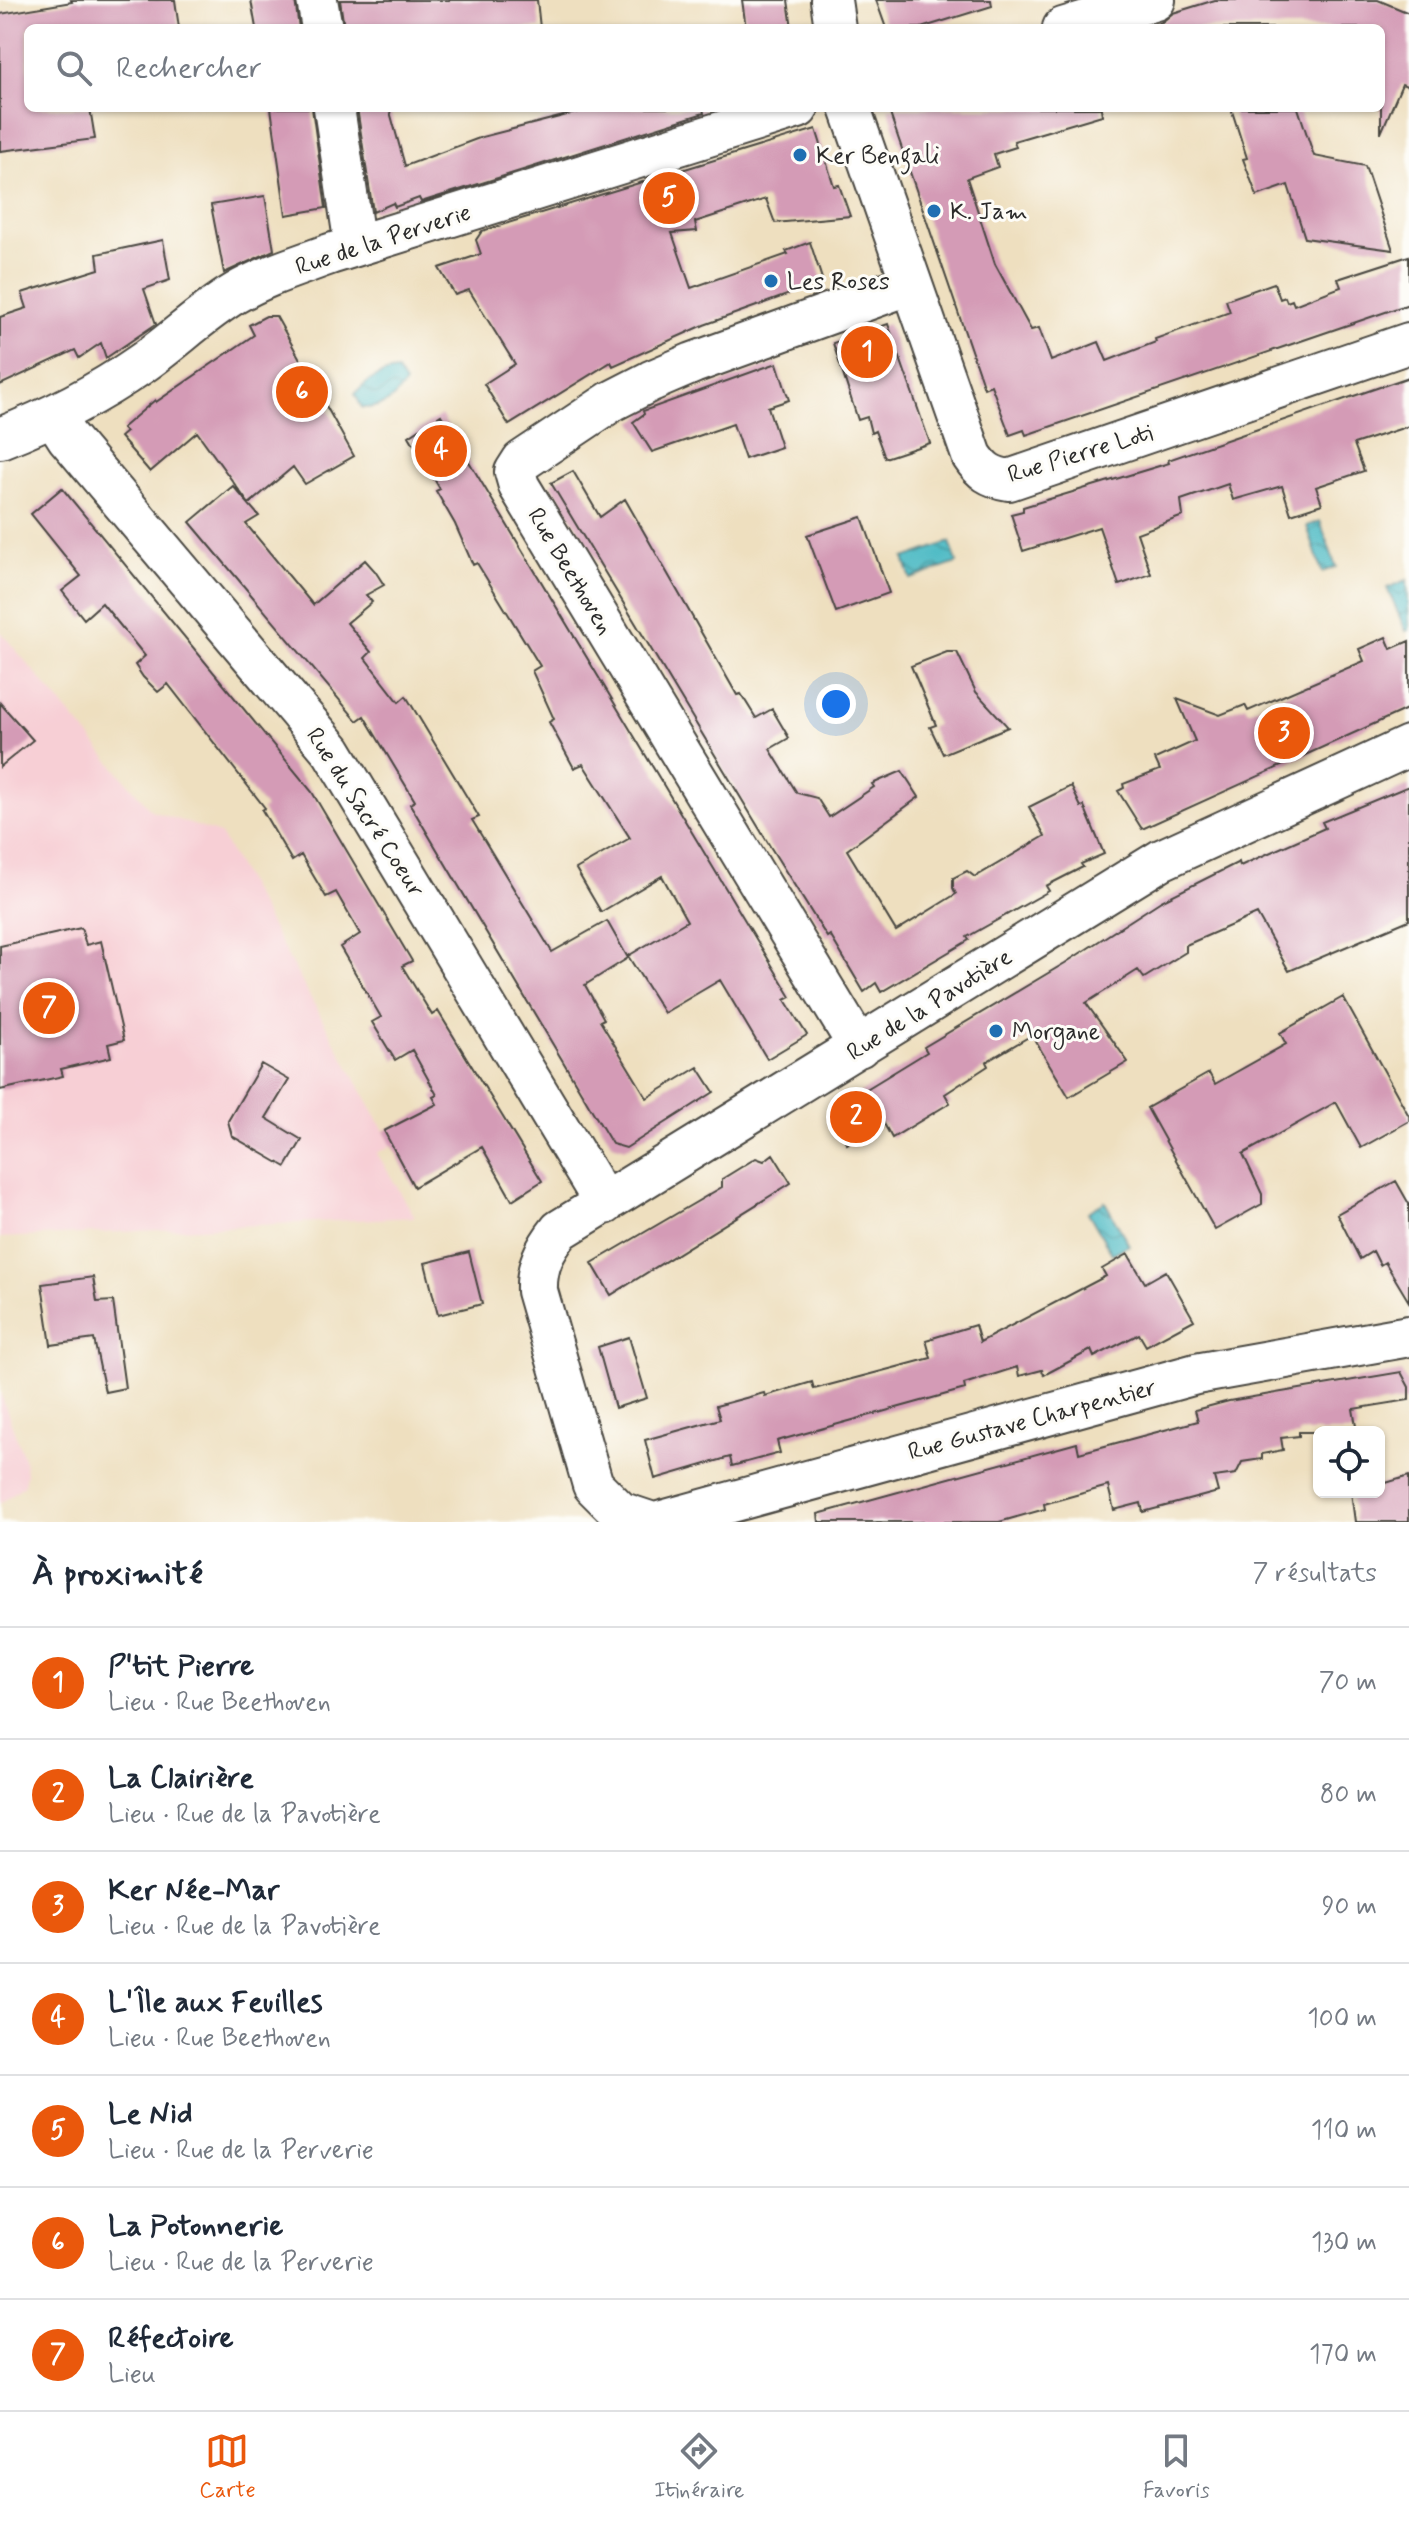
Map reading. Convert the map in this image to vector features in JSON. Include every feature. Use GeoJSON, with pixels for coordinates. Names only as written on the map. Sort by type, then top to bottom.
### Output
{"type":"FeatureCollection","features":[{"type":"Feature","properties":{"kind":"street"},"geometry":{"type":"LineString","coordinates":[[317,0],[321,24]]}},
{"type":"Feature","properties":{"kind":"street"},"geometry":{"type":"LineString","coordinates":[[831,0],[834,24]]}},
{"type":"Feature","properties":{"kind":"street"},"geometry":{"type":"LineString","coordinates":[[1076,24],[1155,0]]}},
{"type":"Feature","properties":{"kind":"street"},"geometry":{"type":"LineString","coordinates":[[335,112],[355,246]]}},
{"type":"Feature","properties":{"kind":"street","name":"Rue de la Perverie"},"geometry":{"type":"LineString","coordinates":[[0,438],[53,415],[141,364],[236,293],[282,272],[355,246],[785,112]]}},
{"type":"Feature","properties":{"kind":"street","name":"Rue Pierre Loti"},"geometry":{"type":"LineString","coordinates":[[851,112],[972,456],[981,470],[994,478],[1009,480],[1409,343]]}},
{"type":"Feature","properties":{"kind":"street","name":"Rue Beethoven"},"geometry":{"type":"LineString","coordinates":[[859,1047],[519,486],[515,472],[522,461],[612,401],[651,381],[911,284]]}},
{"type":"Feature","properties":{"kind":"street","name":"Rue du Sacré Coeur"},"geometry":{"type":"LineString","coordinates":[[53,415],[67,437],[332,751],[605,1204]]}},
{"type":"Feature","properties":{"kind":"street","name":"Rue de la Pavotière"},"geometry":{"type":"LineString","coordinates":[[650,1522],[620,1512],[593,1485],[537,1291],[536,1278],[542,1258],[560,1230],[1161,860],[1409,746]]}},
{"type":"Feature","properties":{"kind":"street","name":"Rue Gustave Charpentier"},"geometry":{"type":"LineString","coordinates":[[659,1522],[1185,1377],[1409,1336]]}},
{"type":"Feature","properties":{"kind":"shaded area"},"geometry":{"type":"Polygon","coordinates":[[[0,631],[152,811],[220,834],[392,1145],[377,1153],[415,1217],[0,1238],[0,631]]]}},
{"type":"Feature","properties":{"kind":"shaded area"},"geometry":{"type":"Polygon","coordinates":[[[0,1392],[24,1458],[26,1473],[24,1485],[0,1504],[0,1392]]]}},
{"type":"Feature","properties":{"kind":"water"},"geometry":{"type":"Polygon","coordinates":[[[397,371],[405,384],[396,395],[382,405],[362,408],[355,394],[374,378],[397,371]]]}},
{"type":"Feature","properties":{"kind":"water"},"geometry":{"type":"Polygon","coordinates":[[[1320,521],[1336,567],[1322,572],[1307,526],[1320,521]]]}},
{"type":"Feature","properties":{"kind":"water"},"geometry":{"type":"Polygon","coordinates":[[[950,542],[957,563],[911,579],[904,558],[950,542]]]}},
{"type":"Feature","properties":{"kind":"water"},"geometry":{"type":"Polygon","coordinates":[[[1407,580],[1409,630],[1406,631],[1387,588],[1407,580]]]}},
{"type":"Feature","properties":{"kind":"water"},"geometry":{"type":"Polygon","coordinates":[[[1105,1202],[1129,1245],[1112,1254],[1088,1212],[1105,1202]]]}},
{"type":"Feature","properties":{"kind":"building"},"geometry":{"type":"Polygon","coordinates":[[[175,0],[178,24],[24,24],[24,112],[91,112],[95,139],[0,151],[0,14],[72,2],[175,0]]]}},
{"type":"Feature","properties":{"kind":"building"},"geometry":{"type":"Polygon","coordinates":[[[251,0],[295,0],[298,24],[255,24],[251,0]]]}},
{"type":"Feature","properties":{"kind":"building"},"geometry":{"type":"Polygon","coordinates":[[[340,0],[537,0],[540,24],[343,24],[340,0]]]}},
{"type":"Feature","properties":{"kind":"building"},"geometry":{"type":"Polygon","coordinates":[[[742,0],[788,0],[791,24],[745,24],[742,0]]]}},
{"type":"Feature","properties":{"kind":"building"},"geometry":{"type":"Polygon","coordinates":[[[876,0],[991,0],[992,6],[934,24],[885,24],[876,0]]]}},
{"type":"Feature","properties":{"kind":"building"},"geometry":{"type":"Polygon","coordinates":[[[1215,0],[1378,0],[1409,13],[1409,87],[1402,84],[1381,133],[1381,112],[1385,112],[1385,24],[1157,24],[1173,13],[1215,0]]]}},
{"type":"Feature","properties":{"kind":"building"},"geometry":{"type":"Polygon","coordinates":[[[272,112],[313,112],[326,208],[286,215],[272,112]]]}},
{"type":"Feature","properties":{"kind":"building"},"geometry":{"type":"Polygon","coordinates":[[[358,112],[390,112],[405,166],[482,137],[579,112],[704,112],[421,202],[419,198],[395,207],[393,203],[373,212],[358,112]]]}},
{"type":"Feature","properties":{"kind":"building"},"geometry":{"type":"Polygon","coordinates":[[[889,112],[1102,112],[1102,115],[1014,141],[1016,147],[994,154],[998,167],[967,178],[995,264],[1031,330],[1039,328],[1051,361],[1099,342],[1107,361],[1156,342],[1155,339],[1230,312],[1226,300],[1274,283],[1280,299],[1285,297],[1287,302],[1292,300],[1294,305],[1341,287],[1338,279],[1409,256],[1409,304],[1026,435],[1024,430],[1010,435],[991,385],[984,388],[889,112]]]}},
{"type":"Feature","properties":{"kind":"building"},"geometry":{"type":"Polygon","coordinates":[[[1232,112],[1299,112],[1314,156],[1365,166],[1393,250],[1305,238],[1288,185],[1257,196],[1243,159],[1247,158],[1232,112]]]}},
{"type":"Feature","properties":{"kind":"building"},"geometry":{"type":"Polygon","coordinates":[[[816,129],[834,186],[839,185],[850,216],[775,223],[766,199],[695,222],[697,231],[672,233],[691,288],[788,254],[786,251],[810,242],[823,282],[704,325],[613,366],[611,362],[509,425],[484,384],[515,364],[469,290],[455,295],[439,268],[481,254],[476,240],[482,231],[816,129]]]}},
{"type":"Feature","properties":{"kind":"building"},"geometry":{"type":"Polygon","coordinates":[[[265,196],[274,250],[224,273],[211,205],[265,196]]]}},
{"type":"Feature","properties":{"kind":"building"},"geometry":{"type":"Polygon","coordinates":[[[163,240],[170,280],[144,289],[156,324],[106,358],[101,343],[79,358],[75,350],[0,385],[0,317],[27,308],[22,293],[99,269],[97,254],[163,240]]]}},
{"type":"Feature","properties":{"kind":"building"},"geometry":{"type":"Polygon","coordinates":[[[266,316],[276,316],[354,456],[305,484],[293,467],[249,504],[197,432],[150,472],[120,437],[126,432],[122,428],[155,400],[254,335],[249,325],[266,316]]]}},
{"type":"Feature","properties":{"kind":"building"},"geometry":{"type":"Polygon","coordinates":[[[888,324],[930,443],[885,458],[875,431],[871,433],[867,417],[858,420],[833,343],[888,324]]]}},
{"type":"Feature","properties":{"kind":"building"},"geometry":{"type":"Polygon","coordinates":[[[777,363],[789,400],[768,407],[781,447],[745,459],[733,424],[652,452],[633,422],[644,414],[643,411],[777,363]]]}},
{"type":"Feature","properties":{"kind":"building"},"geometry":{"type":"Polygon","coordinates":[[[1409,377],[1409,426],[1354,444],[1364,471],[1316,487],[1322,504],[1291,514],[1282,486],[1233,500],[1228,484],[1181,500],[1183,516],[1137,533],[1151,574],[1119,585],[1099,527],[1023,551],[1011,514],[1023,511],[1023,507],[1169,463],[1168,460],[1409,377]]]}},
{"type":"Feature","properties":{"kind":"building"},"geometry":{"type":"Polygon","coordinates":[[[441,415],[791,997],[785,1000],[807,1035],[767,1059],[720,980],[664,1013],[628,956],[687,921],[662,876],[601,912],[576,869],[630,838],[583,764],[574,768],[549,722],[554,719],[532,671],[540,666],[477,563],[473,565],[436,491],[440,489],[409,436],[441,415]]]}},
{"type":"Feature","properties":{"kind":"building"},"geometry":{"type":"Polygon","coordinates":[[[573,471],[600,517],[625,499],[737,695],[741,694],[756,718],[772,709],[789,738],[770,749],[797,793],[817,798],[829,817],[874,787],[872,784],[902,771],[919,797],[847,850],[896,931],[956,894],[953,878],[967,871],[975,877],[1045,836],[1029,807],[1071,786],[1081,807],[1084,806],[1104,854],[1081,864],[1083,867],[1046,886],[1049,891],[967,937],[969,940],[881,992],[876,983],[864,992],[771,848],[551,483],[573,471]]]}},
{"type":"Feature","properties":{"kind":"building"},"geometry":{"type":"Polygon","coordinates":[[[233,486],[259,516],[246,524],[313,605],[365,560],[375,571],[384,585],[366,595],[372,602],[347,623],[371,652],[365,658],[399,702],[406,696],[479,817],[472,820],[552,952],[607,921],[628,958],[585,985],[604,1019],[600,1021],[647,1098],[698,1067],[714,1092],[626,1148],[612,1144],[410,804],[415,801],[364,716],[357,721],[190,522],[233,486]]]}},
{"type":"Feature","properties":{"kind":"building"},"geometry":{"type":"Polygon","coordinates":[[[62,488],[312,792],[412,961],[402,966],[432,1015],[438,1011],[542,1181],[512,1200],[482,1147],[414,1187],[384,1131],[437,1104],[433,1097],[437,1095],[412,1050],[395,1060],[372,1022],[381,1017],[340,947],[360,934],[336,892],[326,897],[301,855],[292,861],[262,810],[265,808],[168,684],[158,692],[143,677],[135,665],[145,656],[102,603],[84,619],[62,591],[81,576],[31,514],[62,488]]]}},
{"type":"Feature","properties":{"kind":"building"},"geometry":{"type":"Polygon","coordinates":[[[862,517],[889,593],[836,612],[807,535],[862,517]]]}},
{"type":"Feature","properties":{"kind":"building"},"geometry":{"type":"Polygon","coordinates":[[[1386,637],[1391,649],[1409,641],[1409,708],[1142,829],[1118,791],[1124,788],[1123,784],[1160,770],[1155,759],[1195,741],[1177,699],[1220,715],[1245,705],[1248,711],[1364,661],[1359,649],[1386,637]]]}},
{"type":"Feature","properties":{"kind":"building"},"geometry":{"type":"Polygon","coordinates":[[[947,652],[957,652],[976,692],[1008,727],[943,754],[930,727],[936,725],[911,666],[947,652]]]}},
{"type":"Feature","properties":{"kind":"building"},"geometry":{"type":"Polygon","coordinates":[[[0,703],[33,740],[0,767],[0,703]]]}},
{"type":"Feature","properties":{"kind":"building"},"geometry":{"type":"Polygon","coordinates":[[[1409,786],[1409,920],[1289,971],[1257,914],[1186,945],[1186,952],[1144,978],[1138,970],[1086,1003],[1128,1062],[1069,1097],[1032,1035],[986,1062],[988,1066],[945,1094],[950,1103],[892,1138],[883,1122],[847,1144],[829,1112],[927,1052],[924,1047],[1065,963],[1161,901],[1239,862],[1240,866],[1325,828],[1322,822],[1409,786]]]}},
{"type":"Feature","properties":{"kind":"building"},"geometry":{"type":"Polygon","coordinates":[[[81,928],[86,945],[101,941],[124,1040],[108,1044],[111,1057],[61,1069],[63,1076],[0,1090],[0,946],[81,928]]]}},
{"type":"Feature","properties":{"kind":"building"},"geometry":{"type":"Polygon","coordinates":[[[1343,997],[1409,1121],[1361,1148],[1336,1102],[1243,1154],[1262,1194],[1262,1204],[1215,1230],[1147,1108],[1209,1073],[1215,1084],[1286,1044],[1280,1033],[1343,997]]]}},
{"type":"Feature","properties":{"kind":"building"},"geometry":{"type":"Polygon","coordinates":[[[261,1064],[289,1080],[266,1118],[302,1140],[286,1167],[232,1136],[228,1121],[261,1064]]]}},
{"type":"Feature","properties":{"kind":"building"},"geometry":{"type":"Polygon","coordinates":[[[773,1154],[791,1183],[611,1295],[592,1263],[722,1187],[722,1179],[756,1158],[764,1161],[773,1154]]]}},
{"type":"Feature","properties":{"kind":"building"},"geometry":{"type":"Polygon","coordinates":[[[1396,1181],[1409,1204],[1409,1302],[1385,1262],[1380,1265],[1373,1251],[1360,1259],[1337,1214],[1396,1181]]]}},
{"type":"Feature","properties":{"kind":"building"},"geometry":{"type":"Polygon","coordinates":[[[469,1252],[482,1304],[438,1315],[425,1263],[469,1252]]]}},
{"type":"Feature","properties":{"kind":"building"},"geometry":{"type":"Polygon","coordinates":[[[1128,1254],[1145,1283],[1166,1271],[1194,1320],[1146,1346],[1139,1334],[1094,1357],[1091,1350],[1044,1375],[1042,1370],[1019,1376],[1017,1367],[964,1384],[965,1389],[777,1441],[780,1453],[732,1466],[730,1457],[655,1479],[645,1440],[720,1419],[716,1406],[812,1382],[814,1389],[931,1358],[926,1340],[975,1325],[980,1342],[1106,1276],[1102,1269],[1128,1254]]]}},
{"type":"Feature","properties":{"kind":"building"},"geometry":{"type":"Polygon","coordinates":[[[93,1277],[97,1302],[113,1301],[125,1388],[105,1392],[94,1339],[51,1345],[42,1284],[93,1277]]]}},
{"type":"Feature","properties":{"kind":"building"},"geometry":{"type":"Polygon","coordinates":[[[629,1337],[647,1398],[615,1408],[598,1347],[629,1337]]]}},
{"type":"Feature","properties":{"kind":"building"},"geometry":{"type":"Polygon","coordinates":[[[1401,1372],[1409,1387],[1409,1400],[1353,1409],[1356,1426],[1313,1426],[1313,1432],[1299,1432],[1299,1436],[1281,1438],[1283,1450],[1262,1454],[1262,1459],[1242,1462],[1236,1474],[1214,1477],[1218,1492],[1143,1512],[1141,1503],[1114,1510],[1108,1486],[1044,1504],[1045,1509],[999,1522],[819,1522],[818,1514],[1077,1443],[1079,1453],[1198,1421],[1195,1410],[1229,1401],[1401,1372]]]}},
{"type":"Feature","properties":{"kind":"building"},"geometry":{"type":"Polygon","coordinates":[[[1409,1476],[1409,1522],[1355,1522],[1352,1498],[1385,1498],[1385,1483],[1409,1476]]]}},
{"type":"Feature","properties":{"kind":"place","name":"Ker Bengali"},"geometry":{"type":"Point","coordinates":[800,155]}},
{"type":"Feature","properties":{"kind":"place","name":"Le Nid"},"geometry":{"type":"Point","coordinates":[669,198]}},
{"type":"Feature","properties":{"kind":"place","name":"K. Jam"},"geometry":{"type":"Point","coordinates":[934,211]}},
{"type":"Feature","properties":{"kind":"place","name":"Les Roses"},"geometry":{"type":"Point","coordinates":[771,281]}},
{"type":"Feature","properties":{"kind":"place","name":"P'tit Pierre"},"geometry":{"type":"Point","coordinates":[867,352]}},
{"type":"Feature","properties":{"kind":"place","name":"La Potonnerie"},"geometry":{"type":"Point","coordinates":[302,392]}},
{"type":"Feature","properties":{"kind":"place","name":"L'Île aux Feuilles"},"geometry":{"type":"Point","coordinates":[441,451]}},
{"type":"Feature","properties":{"kind":"place","name":"Ker Née-Mar"},"geometry":{"type":"Point","coordinates":[1284,733]}},
{"type":"Feature","properties":{"kind":"place","name":"Réfectoire"},"geometry":{"type":"Point","coordinates":[49,1008]}},
{"type":"Feature","properties":{"kind":"place","name":"Morgane"},"geometry":{"type":"Point","coordinates":[996,1031]}},
{"type":"Feature","properties":{"kind":"place","name":"La Clairière"},"geometry":{"type":"Point","coordinates":[856,1117]}}]}
